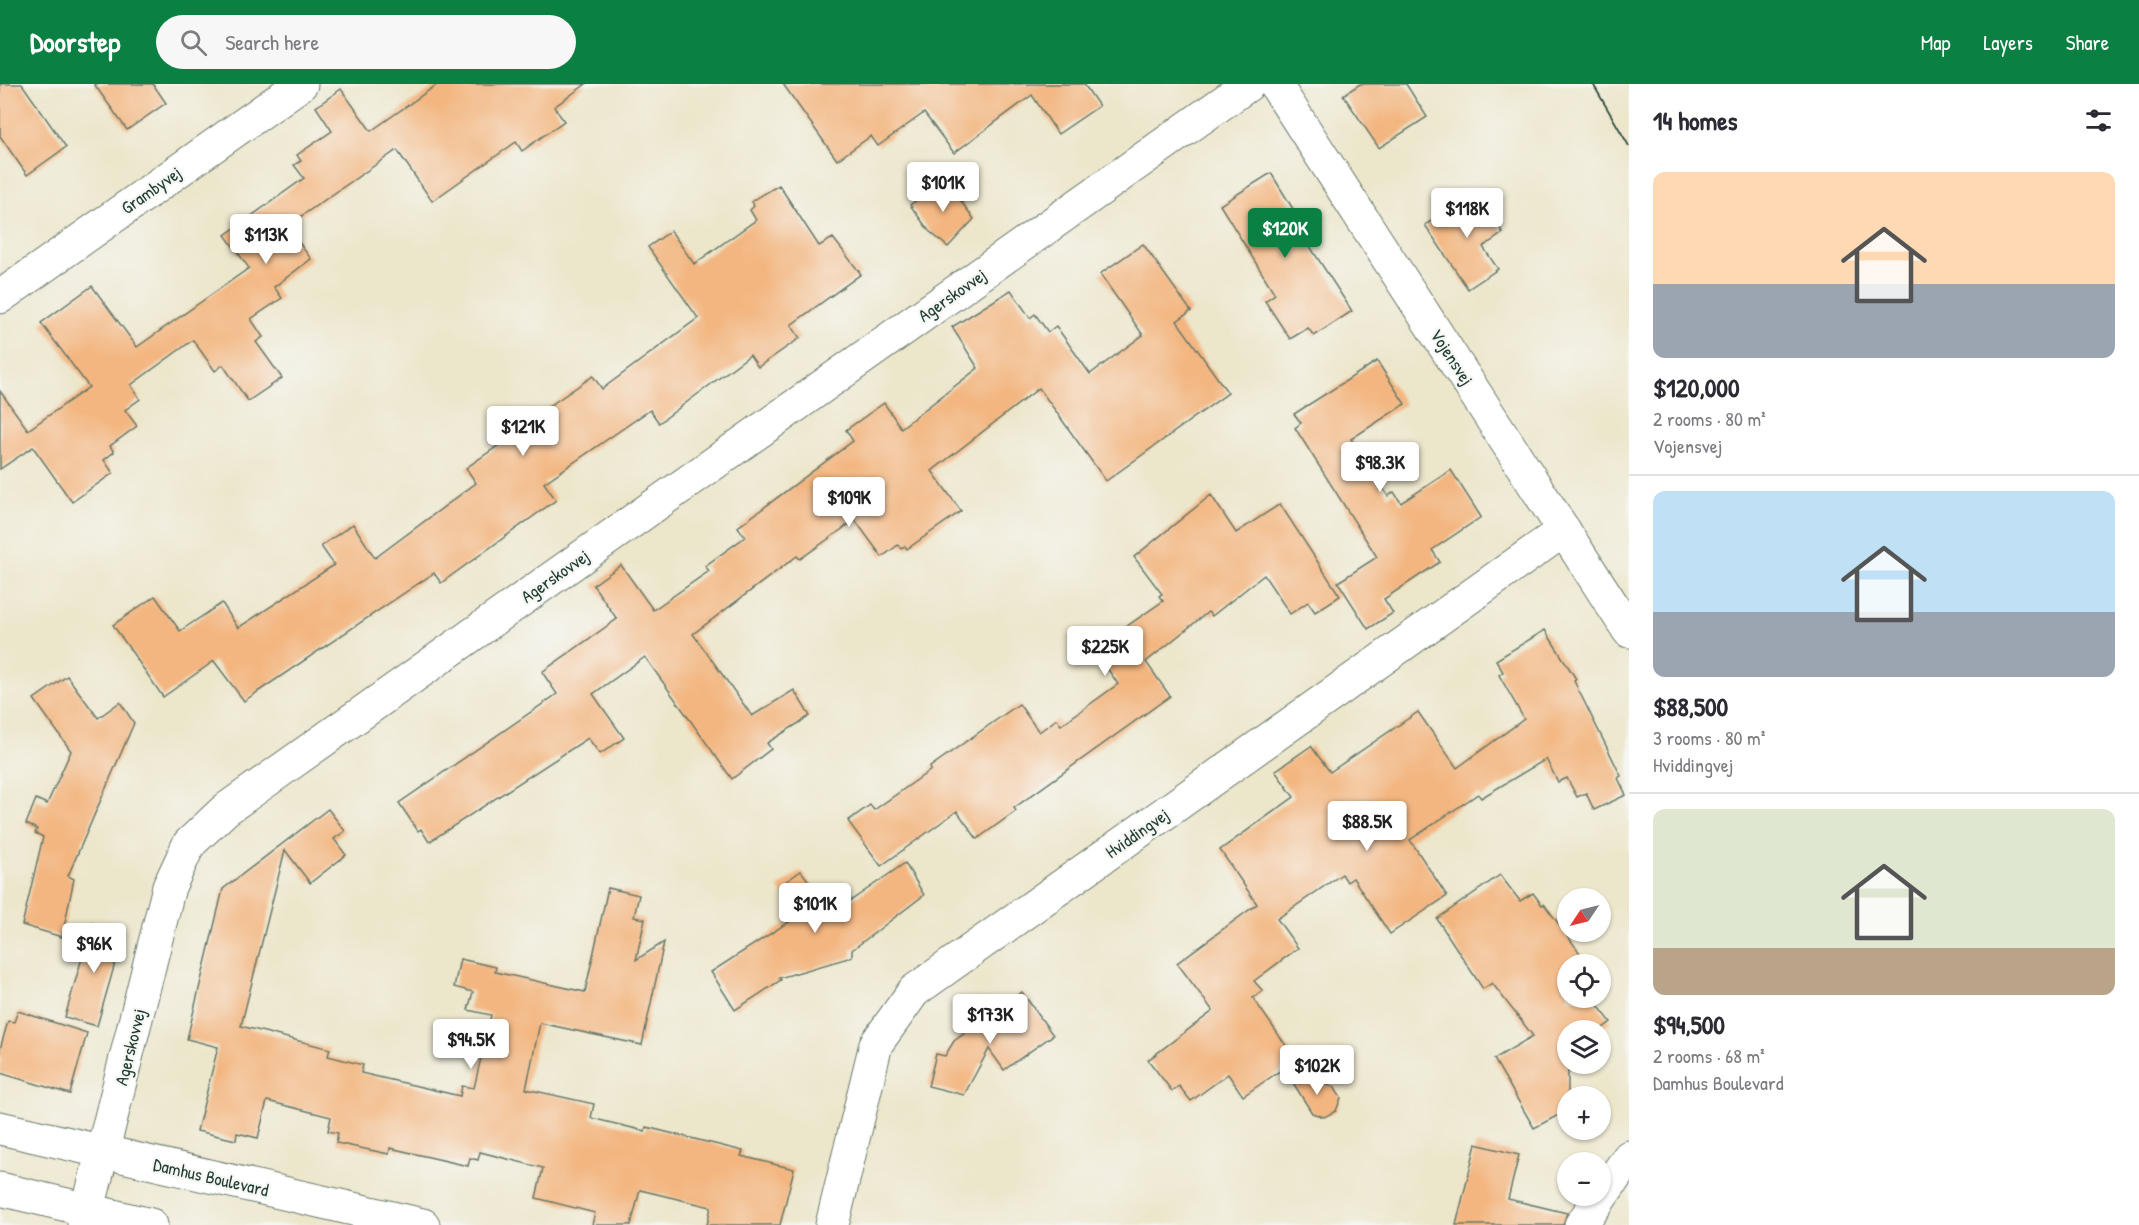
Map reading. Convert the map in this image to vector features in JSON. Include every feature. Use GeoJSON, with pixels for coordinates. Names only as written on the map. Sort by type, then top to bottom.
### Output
{"type":"FeatureCollection","features":[{"type":"Feature","properties":{"kind":"street","name":"Grambyvej"},"geometry":{"type":"LineString","coordinates":[[0,297],[301,84]]}},
{"type":"Feature","properties":{"kind":"street","name":"Agerskovvej"},"geometry":{"type":"LineString","coordinates":[[86,1217],[169,887],[189,844],[225,810],[1249,84]]}},
{"type":"Feature","properties":{"kind":"street","name":"Vojensvej"},"geometry":{"type":"LineString","coordinates":[[1275,84],[1629,631]]}},
{"type":"Feature","properties":{"kind":"street","name":"Hviddingvej"},"geometry":{"type":"LineString","coordinates":[[832,1225],[876,1044],[914,991],[1564,530]]}},
{"type":"Feature","properties":{"kind":"street","name":"Damhus Boulevard"},"geometry":{"type":"LineString","coordinates":[[0,1128],[423,1225]]}},
{"type":"Feature","properties":{"kind":"street"},"geometry":{"type":"LineString","coordinates":[[1581,1225],[1629,1157]]}},
{"type":"Feature","properties":{"kind":"street"},"geometry":{"type":"LineString","coordinates":[[0,1189],[86,1217],[151,1225]]}},
{"type":"Feature","properties":{"kind":"building"},"geometry":{"type":"Polygon","coordinates":[[[0,84],[22,84],[66,147],[27,175],[0,136],[0,84]]]}},
{"type":"Feature","properties":{"kind":"building"},"geometry":{"type":"Polygon","coordinates":[[[94,84],[153,84],[166,103],[127,130],[94,84]]]}},
{"type":"Feature","properties":{"kind":"building"},"geometry":{"type":"Polygon","coordinates":[[[438,84],[586,84],[554,107],[564,121],[522,151],[516,142],[432,201],[397,150],[287,226],[311,259],[274,287],[282,298],[251,319],[263,337],[256,342],[282,378],[248,401],[223,365],[215,371],[193,340],[131,385],[140,399],[125,410],[137,426],[110,446],[114,452],[104,460],[113,473],[72,502],[33,447],[0,469],[0,391],[28,430],[89,387],[41,323],[92,286],[137,347],[249,268],[225,235],[304,178],[294,165],[301,161],[297,155],[332,131],[316,107],[341,89],[371,131],[438,84]]]}},
{"type":"Feature","properties":{"kind":"building"},"geometry":{"type":"Polygon","coordinates":[[[783,84],[1084,84],[1099,106],[1058,134],[1032,95],[954,153],[924,113],[878,146],[871,136],[837,160],[783,84]]]}},
{"type":"Feature","properties":{"kind":"building"},"geometry":{"type":"Polygon","coordinates":[[[1360,84],[1406,84],[1427,117],[1379,148],[1343,95],[1360,84]]]}},
{"type":"Feature","properties":{"kind":"building"},"geometry":{"type":"Polygon","coordinates":[[[1271,173],[1301,222],[1296,225],[1352,311],[1314,336],[1308,328],[1290,339],[1265,301],[1275,294],[1220,205],[1271,173]]]}},
{"type":"Feature","properties":{"kind":"building"},"geometry":{"type":"Polygon","coordinates":[[[945,180],[974,219],[948,247],[929,231],[910,205],[945,180]]]}},
{"type":"Feature","properties":{"kind":"building"},"geometry":{"type":"Polygon","coordinates":[[[779,185],[819,246],[833,238],[861,274],[791,325],[800,338],[758,367],[750,355],[659,423],[650,410],[544,483],[556,500],[441,583],[434,573],[244,701],[214,661],[163,697],[113,625],[155,596],[180,631],[222,603],[238,628],[334,565],[321,546],[353,524],[375,558],[476,483],[466,468],[518,432],[516,429],[593,376],[602,389],[698,318],[648,247],[671,231],[694,264],[756,220],[750,210],[754,206],[752,201],[779,185]]]}},
{"type":"Feature","properties":{"kind":"building"},"geometry":{"type":"Polygon","coordinates":[[[1476,192],[1503,233],[1483,247],[1498,269],[1468,289],[1425,225],[1476,192]]]}},
{"type":"Feature","properties":{"kind":"building"},"geometry":{"type":"Polygon","coordinates":[[[1143,244],[1191,311],[1177,321],[1228,393],[1106,481],[1039,388],[932,471],[961,511],[907,549],[905,546],[901,549],[898,545],[882,557],[855,520],[800,559],[797,556],[693,634],[752,716],[794,690],[810,716],[767,743],[771,749],[732,779],[645,657],[593,694],[624,738],[600,754],[588,738],[429,842],[421,829],[418,831],[399,803],[557,694],[542,672],[617,619],[593,585],[621,565],[653,610],[709,571],[705,566],[745,537],[738,527],[853,441],[846,430],[884,403],[901,428],[978,368],[952,327],[1011,290],[1030,318],[1035,314],[1048,332],[1056,326],[1090,374],[1143,335],[1100,274],[1143,244]]]}},
{"type":"Feature","properties":{"kind":"building"},"geometry":{"type":"Polygon","coordinates":[[[1377,361],[1405,404],[1351,439],[1388,496],[1394,492],[1401,503],[1451,470],[1481,517],[1432,550],[1440,562],[1384,599],[1393,613],[1368,629],[1338,582],[1377,557],[1295,428],[1301,423],[1294,414],[1377,361]]]}},
{"type":"Feature","properties":{"kind":"building"},"geometry":{"type":"Polygon","coordinates":[[[1211,495],[1236,533],[1280,504],[1340,596],[1315,612],[1308,602],[1290,614],[1264,575],[1212,616],[1208,612],[1146,662],[1170,696],[1014,808],[1016,811],[977,839],[957,811],[881,866],[848,821],[870,805],[874,810],[1019,704],[1039,732],[1057,719],[1061,725],[1118,684],[1094,649],[1163,601],[1159,596],[1162,594],[1134,557],[1211,495]]]}},
{"type":"Feature","properties":{"kind":"building"},"geometry":{"type":"Polygon","coordinates":[[[1545,630],[1576,679],[1574,681],[1621,776],[1618,778],[1626,795],[1594,810],[1586,793],[1577,797],[1567,778],[1558,782],[1546,759],[1481,798],[1478,794],[1410,840],[1447,896],[1390,934],[1353,878],[1347,882],[1342,874],[1277,919],[1298,948],[1254,981],[1263,991],[1253,998],[1296,1060],[1243,1096],[1228,1074],[1191,1101],[1179,1086],[1172,1091],[1148,1060],[1213,1011],[1177,963],[1257,904],[1220,850],[1294,797],[1275,771],[1311,746],[1330,772],[1418,712],[1457,768],[1524,719],[1499,675],[1503,672],[1496,660],[1545,630]]]}},
{"type":"Feature","properties":{"kind":"building"},"geometry":{"type":"Polygon","coordinates":[[[67,676],[98,718],[120,702],[134,723],[68,876],[74,879],[62,937],[22,925],[43,837],[35,833],[37,829],[26,824],[36,799],[47,804],[71,751],[34,699],[67,676]]]}},
{"type":"Feature","properties":{"kind":"building"},"geometry":{"type":"Polygon","coordinates":[[[328,809],[345,831],[334,839],[346,855],[310,883],[285,850],[241,1026],[330,1049],[328,1056],[363,1065],[361,1073],[460,1096],[462,1086],[474,1088],[491,1015],[468,1010],[473,992],[454,987],[460,959],[496,967],[495,972],[585,992],[608,888],[639,895],[634,917],[645,919],[636,960],[664,942],[642,1045],[540,1023],[526,1089],[594,1104],[591,1118],[645,1131],[646,1127],[743,1151],[741,1156],[794,1169],[780,1225],[707,1225],[711,1207],[640,1190],[631,1225],[592,1225],[595,1213],[536,1198],[543,1168],[480,1152],[478,1160],[470,1158],[468,1166],[390,1148],[389,1154],[336,1143],[338,1133],[328,1131],[331,1117],[267,1101],[258,1138],[237,1133],[236,1140],[197,1131],[218,1047],[187,1039],[223,889],[328,809]]]}},
{"type":"Feature","properties":{"kind":"building"},"geometry":{"type":"Polygon","coordinates":[[[905,863],[924,895],[852,950],[852,957],[779,978],[781,980],[735,1010],[711,972],[798,916],[778,887],[801,871],[833,913],[905,863]]]}},
{"type":"Feature","properties":{"kind":"building"},"geometry":{"type":"Polygon","coordinates":[[[1500,875],[1520,901],[1533,893],[1557,922],[1557,942],[1572,942],[1581,954],[1557,954],[1557,1008],[1600,1008],[1609,1020],[1557,1020],[1557,1074],[1568,1074],[1568,1086],[1557,1086],[1557,1116],[1534,1128],[1494,1059],[1533,1036],[1492,983],[1483,989],[1437,919],[1500,875]]]}},
{"type":"Feature","properties":{"kind":"building"},"geometry":{"type":"Polygon","coordinates":[[[92,923],[124,932],[97,1026],[65,1017],[92,923]]]}},
{"type":"Feature","properties":{"kind":"building"},"geometry":{"type":"Polygon","coordinates":[[[1022,992],[1053,1035],[1004,1070],[989,1049],[964,1095],[928,1086],[936,1054],[945,1056],[954,1041],[1022,992]]]}},
{"type":"Feature","properties":{"kind":"building"},"geometry":{"type":"Polygon","coordinates":[[[18,1011],[87,1033],[70,1094],[0,1073],[0,1049],[8,1021],[14,1022],[18,1011]]]}},
{"type":"Feature","properties":{"kind":"building"},"geometry":{"type":"Polygon","coordinates":[[[1287,1073],[1334,1087],[1341,1098],[1336,1111],[1324,1117],[1312,1113],[1287,1073]]]}},
{"type":"Feature","properties":{"kind":"building"},"geometry":{"type":"Polygon","coordinates":[[[1476,1144],[1519,1155],[1508,1199],[1567,1213],[1563,1225],[1456,1225],[1476,1144]]]}},
{"type":"Feature","properties":{"kind":"tram line"},"geometry":{"type":"LineString","coordinates":[[1593,84],[1629,146]]}}]}
